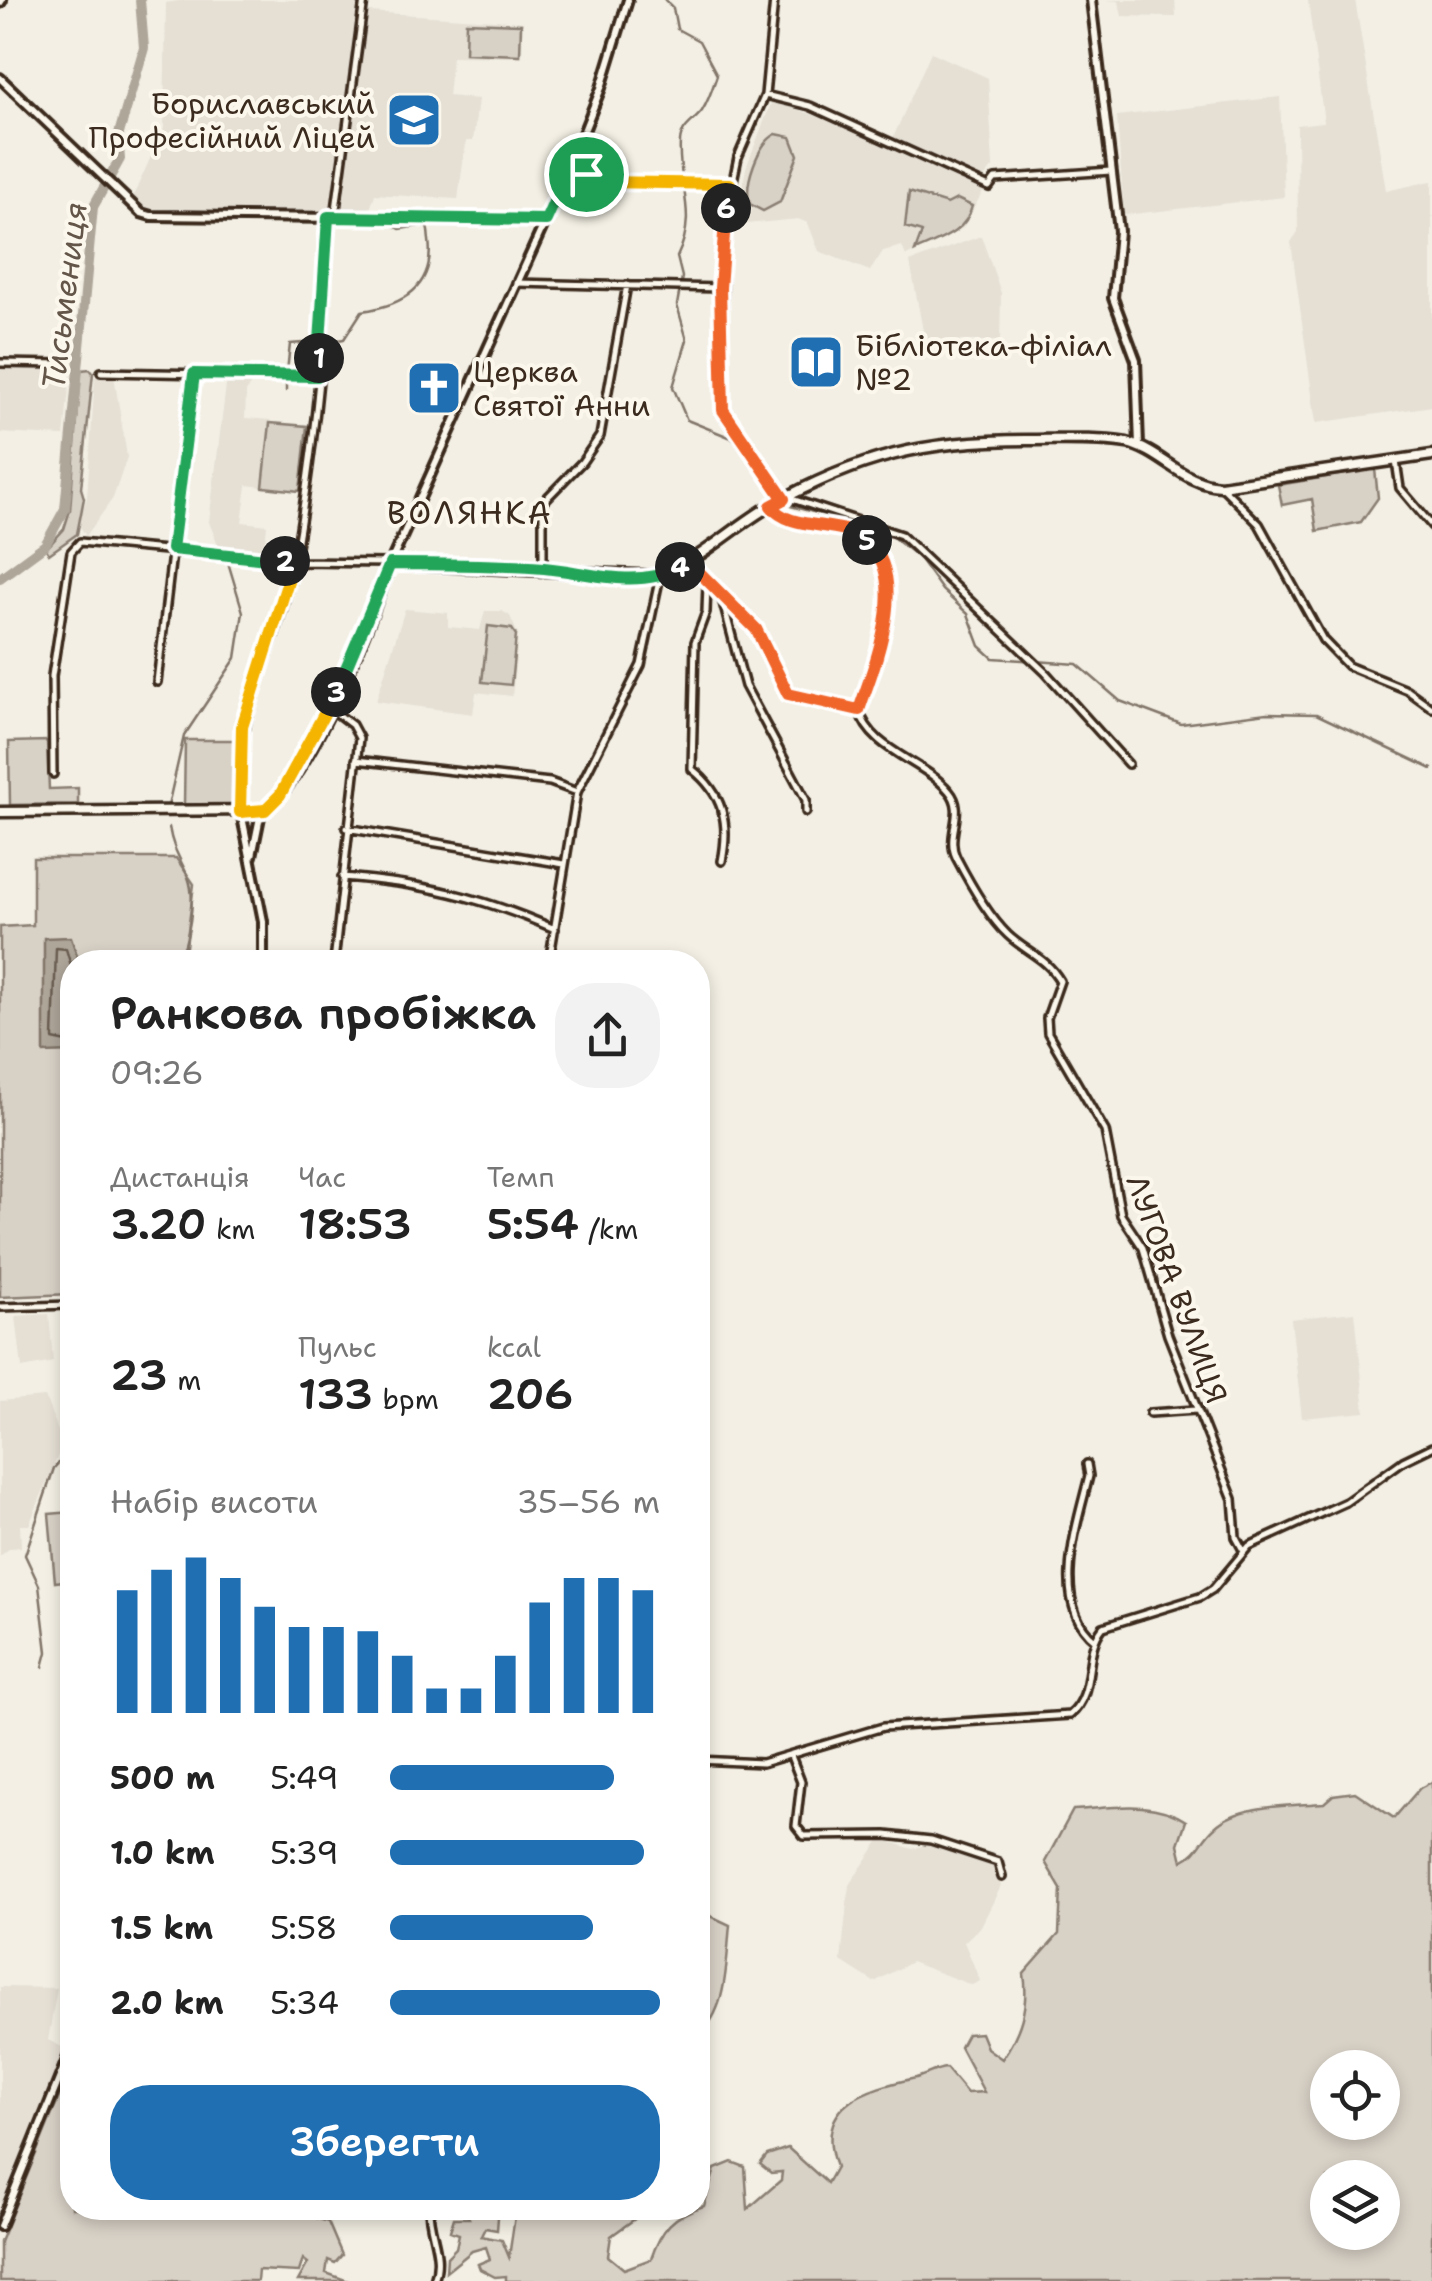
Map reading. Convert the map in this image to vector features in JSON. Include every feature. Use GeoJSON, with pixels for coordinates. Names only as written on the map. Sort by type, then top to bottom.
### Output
{"type":"FeatureCollection","features":[{"type":"Feature","properties":{"kind":"main road"},"geometry":{"type":"LineString","coordinates":[[0,812],[261,812],[280,795],[330,708],[390,564],[544,568],[622,578],[660,576],[689,562],[780,501],[866,460],[929,444],[1048,440],[1139,446],[1187,478],[1221,486],[1432,455]]}},
{"type":"Feature","properties":{"kind":"street"},"geometry":{"type":"LineString","coordinates":[[262,950],[263,921],[240,812],[242,727],[294,562],[332,217],[364,0]]}},
{"type":"Feature","properties":{"kind":"street"},"geometry":{"type":"LineString","coordinates":[[53,774],[52,676],[71,552],[80,542],[294,562],[390,564],[568,171],[601,88],[628,0]]}},
{"type":"Feature","properties":{"kind":"street"},"geometry":{"type":"LineString","coordinates":[[689,562],[756,629],[788,694],[859,710],[888,596],[886,564],[874,546],[854,532],[826,523],[804,524],[778,514],[780,501],[723,410],[720,288],[730,184],[766,96],[774,0]]}},
{"type":"Feature","properties":{"kind":"street"},"geometry":{"type":"LineString","coordinates":[[1091,0],[1119,231],[1113,298],[1136,360],[1139,446]]}},
{"type":"Feature","properties":{"kind":"street"},"geometry":{"type":"LineString","coordinates":[[0,78],[141,213],[151,216],[546,220]]}},
{"type":"Feature","properties":{"kind":"street"},"geometry":{"type":"LineString","coordinates":[[766,96],[810,106],[989,188],[995,179],[1110,171]]}},
{"type":"Feature","properties":{"kind":"street"},"geometry":{"type":"LineString","coordinates":[[568,171],[603,182],[730,184]]}},
{"type":"Feature","properties":{"kind":"street"},"geometry":{"type":"LineString","coordinates":[[516,283],[720,288]]}},
{"type":"Feature","properties":{"kind":"street"},"geometry":{"type":"LineString","coordinates":[[544,568],[543,502],[594,449],[600,436],[627,284]]}},
{"type":"Feature","properties":{"kind":"street"},"geometry":{"type":"LineString","coordinates":[[0,363],[63,364]]}},
{"type":"Feature","properties":{"kind":"street"},"geometry":{"type":"LineString","coordinates":[[101,372],[317,376]]}},
{"type":"Feature","properties":{"kind":"street"},"geometry":{"type":"LineString","coordinates":[[157,682],[194,374]]}},
{"type":"Feature","properties":{"kind":"street"},"geometry":{"type":"LineString","coordinates":[[1396,461],[1400,488],[1432,526]]}},
{"type":"Feature","properties":{"kind":"street"},"geometry":{"type":"LineString","coordinates":[[1221,486],[1259,524],[1323,640],[1348,666],[1407,690],[1432,708]]}},
{"type":"Feature","properties":{"kind":"street"},"geometry":{"type":"LineString","coordinates":[[780,501],[901,534],[1034,664],[1128,764]]}},
{"type":"Feature","properties":{"kind":"street"},"geometry":{"type":"LineString","coordinates":[[552,950],[577,792],[641,664],[660,576]]}},
{"type":"Feature","properties":{"kind":"street"},"geometry":{"type":"LineString","coordinates":[[707,584],[706,612],[694,642],[692,766],[710,781],[718,803],[727,836],[722,862]]}},
{"type":"Feature","properties":{"kind":"street"},"geometry":{"type":"LineString","coordinates":[[720,592],[745,686],[806,800],[806,812]]}},
{"type":"Feature","properties":{"kind":"street"},"geometry":{"type":"LineString","coordinates":[[330,708],[356,730],[335,950]]}},
{"type":"Feature","properties":{"kind":"street","name":"ЛУГОВА ВУЛИЦЯ"},"geometry":{"type":"LineString","coordinates":[[859,710],[872,736],[936,776],[952,794],[958,810],[952,840],[957,859],[1004,930],[1047,962],[1060,981],[1047,1018],[1048,1033],[1066,1071],[1102,1123],[1121,1215],[1143,1248],[1196,1410],[1233,1499],[1236,1538],[1243,1550]]}},
{"type":"Feature","properties":{"kind":"street"},"geometry":{"type":"LineString","coordinates":[[356,760],[550,782],[577,792]]}},
{"type":"Feature","properties":{"kind":"street"},"geometry":{"type":"LineString","coordinates":[[252,857],[261,812]]}},
{"type":"Feature","properties":{"kind":"street"},"geometry":{"type":"LineString","coordinates":[[346,828],[564,864]]}},
{"type":"Feature","properties":{"kind":"street"},"geometry":{"type":"LineString","coordinates":[[342,877],[407,882],[487,899],[556,929]]}},
{"type":"Feature","properties":{"kind":"street"},"geometry":{"type":"LineString","coordinates":[[0,1307],[60,1304]]}},
{"type":"Feature","properties":{"kind":"street"},"geometry":{"type":"LineString","coordinates":[[1150,1413],[1196,1410]]}},
{"type":"Feature","properties":{"kind":"street"},"geometry":{"type":"LineString","coordinates":[[710,1761],[762,1763],[883,1727],[1061,1719],[1082,1701],[1095,1640],[1114,1621],[1200,1597],[1214,1589],[1243,1550],[1346,1502],[1403,1461],[1432,1447]]}},
{"type":"Feature","properties":{"kind":"street"},"geometry":{"type":"LineString","coordinates":[[1087,1464],[1089,1476],[1068,1557],[1070,1588],[1086,1634],[1095,1640]]}},
{"type":"Feature","properties":{"kind":"street"},"geometry":{"type":"LineString","coordinates":[[791,1756],[800,1782],[796,1826],[804,1836],[886,1835],[931,1840],[998,1862],[1002,1876]]}},
{"type":"Feature","properties":{"kind":"street"},"geometry":{"type":"LineString","coordinates":[[0,2226],[60,2077]]}},
{"type":"Feature","properties":{"kind":"street"},"geometry":{"type":"LineString","coordinates":[[429,2220],[440,2256],[434,2281]]}},
{"type":"Feature","properties":{"kind":"shaded area"},"geometry":{"type":"Polygon","coordinates":[[[359,0],[331,212],[162,213],[131,201],[164,128],[166,3],[359,0]]]}},
{"type":"Feature","properties":{"kind":"shaded area"},"geometry":{"type":"Polygon","coordinates":[[[1104,0],[1175,0],[1176,17],[1122,16],[1119,1],[1104,0]]]}},
{"type":"Feature","properties":{"kind":"shaded area"},"geometry":{"type":"Polygon","coordinates":[[[1308,0],[1355,0],[1386,191],[1432,181],[1432,406],[1316,423],[1291,242],[1298,232],[1297,125],[1324,122],[1308,0]]]}},
{"type":"Feature","properties":{"kind":"shaded area","name":"Бориславський Професійний Ліцей"},"geometry":{"type":"Polygon","coordinates":[[[368,12],[523,22],[522,57],[452,56],[448,96],[478,99],[473,141],[466,141],[458,199],[375,194],[369,212],[340,211],[368,12]]]}},
{"type":"Feature","properties":{"kind":"shaded area"},"geometry":{"type":"Polygon","coordinates":[[[466,22],[521,24],[520,55],[465,53],[466,22]]]}},
{"type":"Feature","properties":{"kind":"shaded area"},"geometry":{"type":"Polygon","coordinates":[[[931,52],[988,78],[993,167],[984,178],[893,138],[931,52]]]}},
{"type":"Feature","properties":{"kind":"shaded area"},"geometry":{"type":"Polygon","coordinates":[[[1280,97],[1284,197],[1124,215],[1117,116],[1280,97]]]}},
{"type":"Feature","properties":{"kind":"shaded area"},"geometry":{"type":"Polygon","coordinates":[[[772,101],[816,116],[983,191],[963,228],[906,256],[902,246],[883,251],[870,271],[819,251],[808,223],[798,219],[735,225],[746,168],[772,101]]]}},
{"type":"Feature","properties":{"kind":"shaded area"},"geometry":{"type":"Polygon","coordinates":[[[776,134],[791,137],[798,155],[780,202],[763,211],[750,204],[750,176],[763,146],[776,134]]]}},
{"type":"Feature","properties":{"kind":"shaded area"},"geometry":{"type":"Polygon","coordinates":[[[909,192],[947,204],[957,199],[972,206],[958,229],[915,251],[922,232],[905,227],[909,192]]]}},
{"type":"Feature","properties":{"kind":"shaded area"},"geometry":{"type":"Polygon","coordinates":[[[981,236],[1001,293],[1000,341],[925,341],[910,262],[981,236]]]}},
{"type":"Feature","properties":{"kind":"shaded area"},"geometry":{"type":"Polygon","coordinates":[[[0,368],[71,368],[64,436],[0,433],[0,368]]]}},
{"type":"Feature","properties":{"kind":"shaded area"},"geometry":{"type":"Polygon","coordinates":[[[90,369],[93,373],[81,488],[84,498],[77,534],[49,554],[46,549],[64,529],[70,510],[81,370],[90,369]]]}},
{"type":"Feature","properties":{"kind":"shaded area"},"geometry":{"type":"Polygon","coordinates":[[[114,376],[127,457],[113,498],[86,536],[78,523],[87,498],[95,377],[114,376]]]}},
{"type":"Feature","properties":{"kind":"shaded area"},"geometry":{"type":"Polygon","coordinates":[[[227,378],[253,380],[246,392],[245,418],[270,420],[263,487],[247,485],[242,522],[267,525],[264,551],[219,547],[209,522],[227,378]]]}},
{"type":"Feature","properties":{"kind":"shaded area"},"geometry":{"type":"Polygon","coordinates":[[[270,423],[307,426],[300,491],[263,487],[270,423]]]}},
{"type":"Feature","properties":{"kind":"shaded area"},"geometry":{"type":"Polygon","coordinates":[[[1375,469],[1378,498],[1361,522],[1317,531],[1312,499],[1282,505],[1278,485],[1375,469]]]}},
{"type":"Feature","properties":{"kind":"shaded area"},"geometry":{"type":"Polygon","coordinates":[[[405,609],[448,613],[448,627],[480,630],[485,611],[502,611],[510,616],[518,635],[512,696],[476,692],[473,714],[376,701],[405,609]]]}},
{"type":"Feature","properties":{"kind":"shaded area"},"geometry":{"type":"Polygon","coordinates":[[[488,626],[512,629],[516,635],[511,685],[482,682],[488,626]]]}},
{"type":"Feature","properties":{"kind":"shaded area"},"geometry":{"type":"Polygon","coordinates":[[[185,740],[237,740],[236,805],[184,804],[185,740]]]}},
{"type":"Feature","properties":{"kind":"shaded area"},"geometry":{"type":"Polygon","coordinates":[[[47,741],[49,789],[78,788],[78,804],[10,805],[9,742],[47,741]]]}},
{"type":"Feature","properties":{"kind":"shaded area"},"geometry":{"type":"Polygon","coordinates":[[[33,858],[176,858],[194,884],[186,950],[60,950],[60,1294],[0,1297],[0,927],[33,925],[33,858]]]}},
{"type":"Feature","properties":{"kind":"shaded area"},"geometry":{"type":"Polygon","coordinates":[[[1355,1312],[1365,1412],[1302,1418],[1291,1319],[1355,1312]]]}},
{"type":"Feature","properties":{"kind":"shaded area"},"geometry":{"type":"Polygon","coordinates":[[[49,1314],[53,1362],[22,1368],[16,1316],[49,1314]]]}},
{"type":"Feature","properties":{"kind":"shaded area"},"geometry":{"type":"Polygon","coordinates":[[[45,1397],[60,1436],[59,1453],[29,1525],[20,1525],[21,1547],[10,1548],[0,1556],[0,1401],[45,1397]]]}},
{"type":"Feature","properties":{"kind":"shaded area"},"geometry":{"type":"Polygon","coordinates":[[[60,1513],[60,1581],[55,1582],[49,1514],[60,1513]]]}},
{"type":"Feature","properties":{"kind":"shaded area"},"geometry":{"type":"Polygon","coordinates":[[[1432,1782],[1432,2281],[506,2281],[506,2276],[495,2277],[480,2269],[478,2264],[490,2259],[486,2247],[472,2251],[446,2272],[447,2257],[456,2248],[459,2234],[450,2231],[453,2220],[498,2220],[497,2230],[485,2228],[481,2236],[502,2240],[509,2257],[514,2220],[633,2220],[611,2236],[608,2256],[624,2269],[651,2259],[659,2239],[676,2220],[710,2220],[710,2186],[715,2169],[732,2162],[745,2167],[748,2209],[781,2180],[782,2172],[771,2173],[760,2164],[767,2155],[788,2148],[827,2183],[836,2167],[832,2128],[838,2114],[862,2094],[946,2068],[967,2093],[984,2092],[960,2047],[967,2034],[981,2033],[987,2048],[1002,2059],[1014,2039],[1024,2009],[1024,1974],[1059,1934],[1061,1889],[1045,1862],[1073,1810],[1131,1806],[1173,1814],[1186,1821],[1178,1844],[1182,1861],[1225,1819],[1266,1808],[1324,1803],[1333,1795],[1355,1792],[1394,1818],[1420,1788],[1432,1782]]]}},
{"type":"Feature","properties":{"kind":"shaded area"},"geometry":{"type":"Polygon","coordinates":[[[881,1839],[913,1849],[930,1843],[993,1864],[1001,1886],[981,1926],[964,1942],[980,1981],[972,1985],[911,1962],[874,1982],[841,1961],[849,1885],[881,1839]]]}},
{"type":"Feature","properties":{"kind":"shaded area"},"geometry":{"type":"Polygon","coordinates":[[[710,1916],[730,1925],[726,1970],[710,2022],[710,1916]]]}},
{"type":"Feature","properties":{"kind":"shaded area"},"geometry":{"type":"Polygon","coordinates":[[[0,1987],[57,1988],[48,2040],[60,2046],[60,2064],[0,2211],[0,1987]]]}},
{"type":"Feature","properties":{"kind":"shaded area"},"geometry":{"type":"Polygon","coordinates":[[[60,2094],[60,2220],[322,2220],[328,2222],[342,2255],[335,2263],[328,2260],[326,2273],[348,2281],[298,2281],[308,2263],[303,2259],[299,2272],[258,2270],[257,2281],[0,2281],[0,2242],[60,2094]]]}},
{"type":"Feature","properties":{"kind":"water"},"geometry":{"type":"Polygon","coordinates":[[[71,937],[75,950],[60,950],[60,1052],[44,1053],[44,938],[71,937]]]}},
{"type":"Feature","properties":{"kind":"waterway","name":"Тисьмениця"},"geometry":{"type":"LineString","coordinates":[[0,578],[45,545],[65,509],[93,207],[120,159],[118,137],[144,48],[140,0]]}},
{"type":"Feature","properties":{"kind":"waterway"},"geometry":{"type":"LineString","coordinates":[[665,0],[673,8],[677,29],[699,41],[717,75],[704,107],[685,128],[680,142],[687,213],[677,257],[682,277],[677,305],[687,340],[673,387],[687,420],[734,439],[744,448]]}},
{"type":"Feature","properties":{"kind":"waterway"},"geometry":{"type":"LineString","coordinates":[[326,342],[344,339],[362,311],[404,298],[422,281],[430,256],[426,225],[400,229],[386,222]]}},
{"type":"Feature","properties":{"kind":"waterway"},"geometry":{"type":"LineString","coordinates":[[287,372],[290,344],[315,342]]}},
{"type":"Feature","properties":{"kind":"waterway"},"geometry":{"type":"LineString","coordinates":[[286,379],[286,391]]}},
{"type":"Feature","properties":{"kind":"waterway"},"geometry":{"type":"LineString","coordinates":[[752,459],[778,498]]}},
{"type":"Feature","properties":{"kind":"waterway"},"geometry":{"type":"LineString","coordinates":[[783,504],[862,525]]}},
{"type":"Feature","properties":{"kind":"waterway"},"geometry":{"type":"LineString","coordinates":[[889,534],[919,558],[942,590],[968,614],[980,646],[993,658],[1077,664],[1120,701],[1181,724],[1267,713],[1316,714],[1432,769]]}},
{"type":"Feature","properties":{"kind":"waterway"},"geometry":{"type":"LineString","coordinates":[[168,806],[184,736],[236,658],[243,612],[227,559]]}},
{"type":"Feature","properties":{"kind":"waterway"},"geometry":{"type":"LineString","coordinates":[[169,827],[191,886],[183,950]]}},
{"type":"Feature","properties":{"kind":"waterway"},"geometry":{"type":"LineString","coordinates":[[43,1667],[47,1652],[39,1585],[25,1555],[54,1468],[60,1462]]}},
{"type":"Feature","properties":{"kind":"place","name":"Бориславський Професійний Ліцей"},"geometry":{"type":"Point","coordinates":[414,120]}},
{"type":"Feature","properties":{"kind":"place","name":"Бібліотека-філіал №2"},"geometry":{"type":"Point","coordinates":[816,362]}},
{"type":"Feature","properties":{"kind":"place","name":"Церква Святої Анни"},"geometry":{"type":"Point","coordinates":[434,388]}},
{"type":"Feature","properties":{"kind":"district","name":"ВОЛЯНКА"},"geometry":{"type":"Point","coordinates":[470,512]}},
{"type":"Feature","properties":{"kind":"route"},"geometry":{"type":"LineString","coordinates":[[568,171],[586,174],[603,182],[730,184],[720,288],[722,399],[726,420],[751,448],[784,499],[771,506],[778,514],[804,524],[839,525],[874,546],[886,564],[888,596],[859,710],[788,694],[756,629],[720,592],[704,582],[689,562],[648,578],[544,568],[390,564],[313,742],[270,807],[261,812],[240,812],[242,727],[294,562],[172,549],[194,374],[317,376],[328,275],[328,217],[474,216],[546,220],[568,171]]}}]}
